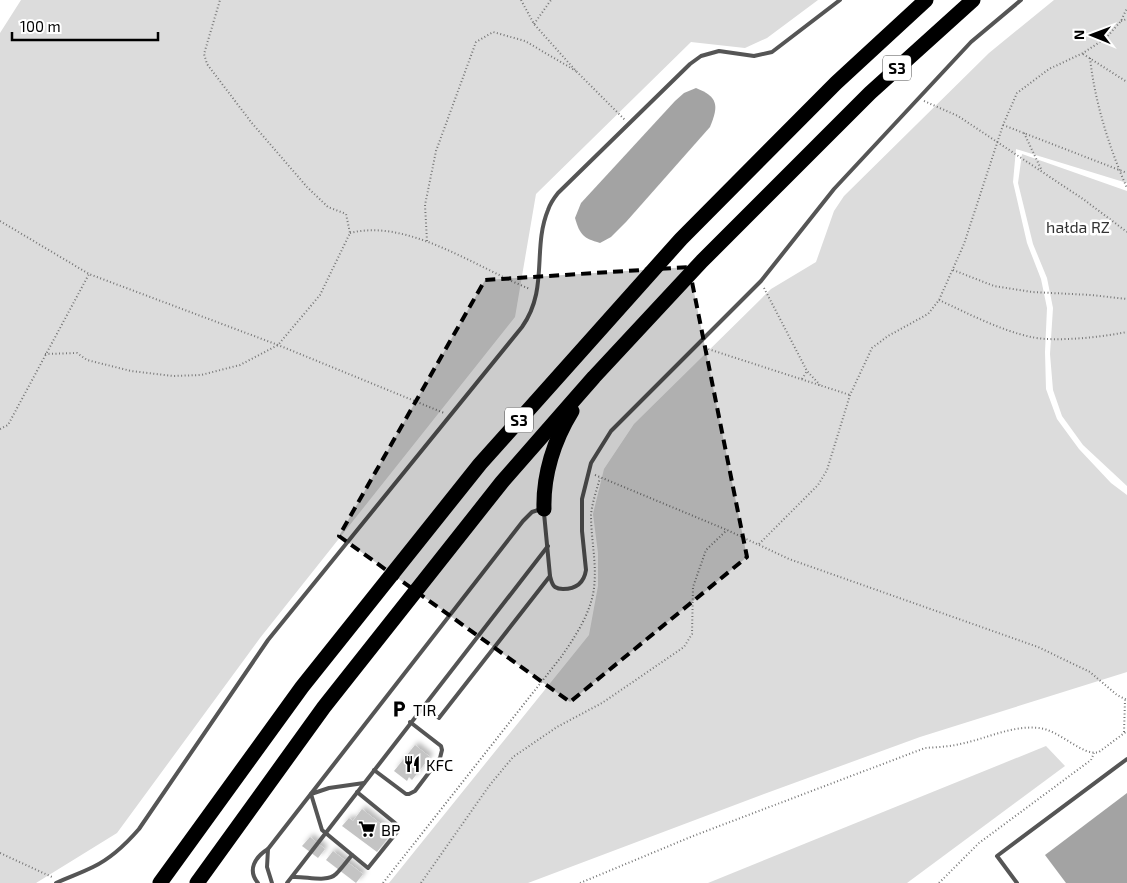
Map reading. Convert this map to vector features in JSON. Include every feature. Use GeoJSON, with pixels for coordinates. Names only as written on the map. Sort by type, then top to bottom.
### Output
{"type":"FeatureCollection","features":[{"type":"Feature","properties":{"kind":"highway","name":"S3"},"geometry":{"type":"LineString","coordinates":[[160,883],[302,687],[480,464],[681,239],[836,83],[926,0]]}},
{"type":"Feature","properties":{"kind":"highway","name":"S3"},"geometry":{"type":"LineString","coordinates":[[198,883],[324,707],[502,482],[594,377],[702,261],[870,93],[973,0]]}},
{"type":"Feature","properties":{"kind":"highway"},"geometry":{"type":"LineString","coordinates":[[544,509],[546,476],[555,448],[571,413],[594,377]]}},
{"type":"Feature","properties":{"kind":"lane"},"geometry":{"type":"LineString","coordinates":[[59,882],[106,860],[124,846],[139,829],[268,640],[526,321],[538,293],[543,225],[548,209],[564,186],[628,123],[701,56],[719,51],[754,56],[772,52],[840,0]]}},
{"type":"Feature","properties":{"kind":"lane"},"geometry":{"type":"LineString","coordinates":[[258,883],[253,874],[253,865],[258,856],[268,849],[523,521],[532,512],[544,509],[552,583],[556,588],[560,589],[576,587],[583,580],[586,570],[581,504],[591,463],[611,431],[761,281],[834,189],[982,32],[1021,0]]}},
{"type":"Feature","properties":{"kind":"lane"},"geometry":{"type":"LineString","coordinates":[[287,883],[548,546]]}},
{"type":"Feature","properties":{"kind":"lane"},"geometry":{"type":"LineString","coordinates":[[423,706],[439,718],[550,576]]}},
{"type":"Feature","properties":{"kind":"lane"},"geometry":{"type":"LineString","coordinates":[[374,770],[406,794],[409,794],[415,791],[440,758],[441,746],[410,722]]}},
{"type":"Feature","properties":{"kind":"lane"},"geometry":{"type":"LineString","coordinates":[[1017,883],[997,856],[1127,759]]}},
{"type":"Feature","properties":{"kind":"lane"},"geometry":{"type":"LineString","coordinates":[[311,794],[329,788],[364,783]]}},
{"type":"Feature","properties":{"kind":"lane"},"geometry":{"type":"LineString","coordinates":[[311,794],[320,826],[326,834],[368,868],[397,832],[398,827],[396,823],[357,792]]}},
{"type":"Feature","properties":{"kind":"lane"},"geometry":{"type":"LineString","coordinates":[[268,849],[267,867],[272,883]]}},
{"type":"Feature","properties":{"kind":"lane"},"geometry":{"type":"LineString","coordinates":[[293,877],[331,878],[352,855]]}},
{"type":"Feature","properties":{"kind":"path"},"geometry":{"type":"LineString","coordinates":[[45,354],[77,353],[87,360],[131,371],[173,376],[201,375],[240,366],[278,345],[320,295],[350,233],[346,214],[328,207],[307,187],[251,122],[207,64],[204,54],[220,0]]}},
{"type":"Feature","properties":{"kind":"path"},"geometry":{"type":"LineString","coordinates":[[520,0],[534,24],[576,72],[628,123]]}},
{"type":"Feature","properties":{"kind":"path"},"geometry":{"type":"LineString","coordinates":[[534,24],[551,0]]}},
{"type":"Feature","properties":{"kind":"path"},"geometry":{"type":"LineString","coordinates":[[759,544],[818,485],[827,470],[850,395],[872,348],[888,336],[928,314],[940,300],[977,208],[1003,124],[1016,93],[1049,69],[1083,53],[1106,38],[1121,21],[1127,8]]}},
{"type":"Feature","properties":{"kind":"path"},"geometry":{"type":"LineString","coordinates":[[1121,21],[1127,19]]}},
{"type":"Feature","properties":{"kind":"path"},"geometry":{"type":"LineString","coordinates":[[427,241],[425,205],[436,150],[476,42],[493,32],[524,41],[576,72]]}},
{"type":"Feature","properties":{"kind":"path"},"geometry":{"type":"LineString","coordinates":[[1083,53],[1127,82]]}},
{"type":"Feature","properties":{"kind":"path"},"geometry":{"type":"LineString","coordinates":[[1090,58],[1093,87],[1119,170],[1127,188]]}},
{"type":"Feature","properties":{"kind":"path"},"geometry":{"type":"LineString","coordinates":[[919,99],[958,116],[1083,198],[1127,232]]}},
{"type":"Feature","properties":{"kind":"path"},"geometry":{"type":"LineString","coordinates":[[1003,124],[1127,173]]}},
{"type":"Feature","properties":{"kind":"path"},"geometry":{"type":"LineString","coordinates":[[1024,133],[1042,171]]}},
{"type":"Feature","properties":{"kind":"path"},"geometry":{"type":"LineString","coordinates":[[0,221],[89,274],[278,345],[450,416]]}},
{"type":"Feature","properties":{"kind":"path"},"geometry":{"type":"LineString","coordinates":[[350,233],[364,229],[387,230],[427,241],[538,293]]}},
{"type":"Feature","properties":{"kind":"path"},"geometry":{"type":"LineString","coordinates":[[953,270],[994,286],[1032,292],[1127,299]]}},
{"type":"Feature","properties":{"kind":"path"},"geometry":{"type":"LineString","coordinates":[[0,429],[8,425],[89,274]]}},
{"type":"Feature","properties":{"kind":"path"},"geometry":{"type":"LineString","coordinates":[[761,281],[807,371],[820,385]]}},
{"type":"Feature","properties":{"kind":"path"},"geometry":{"type":"LineString","coordinates":[[940,300],[984,321],[1027,336],[1046,339],[1104,336],[1127,332]]}},
{"type":"Feature","properties":{"kind":"path"},"geometry":{"type":"LineString","coordinates":[[696,345],[850,395]]}},
{"type":"Feature","properties":{"kind":"path"},"geometry":{"type":"LineString","coordinates":[[802,380],[807,371]]}},
{"type":"Feature","properties":{"kind":"path"},"geometry":{"type":"LineString","coordinates":[[383,883],[576,636],[584,621],[594,591],[596,566],[591,515],[600,478],[727,530],[789,559],[1038,647],[1090,672],[1126,700],[1124,733]]}},
{"type":"Feature","properties":{"kind":"path"},"geometry":{"type":"LineString","coordinates":[[421,883],[489,786],[513,757],[557,727],[602,703],[684,647],[692,634],[693,587],[706,550],[727,530]]}},
{"type":"Feature","properties":{"kind":"path"},"geometry":{"type":"LineString","coordinates":[[580,883],[693,836],[925,748],[959,744],[1007,731],[1038,728],[1056,733],[1083,750],[1094,753],[1099,752],[1127,731]]}},
{"type":"Feature","properties":{"kind":"path"},"geometry":{"type":"LineString","coordinates":[[939,883],[979,842],[1091,760],[1094,753]]}},
{"type":"Feature","properties":{"kind":"path"},"geometry":{"type":"LineString","coordinates":[[0,853],[59,882]]}},
{"type":"Feature","properties":{"kind":"highlighted area"},"geometry":{"type":"Polygon","coordinates":[[[689,267],[747,557],[570,702],[339,536],[485,280],[689,267]]]}},
{"type":"Feature","properties":{"kind":"green space"},"geometry":{"type":"Polygon","coordinates":[[[21,0],[818,0],[767,38],[745,48],[691,42],[536,194],[515,317],[260,638],[117,833],[36,883],[0,883],[0,33],[21,0]]]}},
{"type":"Feature","properties":{"kind":"green space"},"geometry":{"type":"Polygon","coordinates":[[[1054,0],[1127,0],[1127,183],[1016,149],[1013,182],[1027,243],[1041,279],[1047,308],[1046,389],[1057,419],[1079,449],[1111,483],[1127,495],[1127,672],[920,737],[528,883],[389,883],[589,635],[598,586],[598,553],[593,514],[604,469],[634,424],[771,289],[816,262],[834,211],[844,196],[989,53],[1054,0]]]}},
{"type":"Feature","properties":{"kind":"green space","name":"hałda RZ"},"geometry":{"type":"Polygon","coordinates":[[[1022,154],[1127,191],[1127,486],[1083,445],[1062,416],[1053,390],[1050,354],[1053,308],[1047,278],[1033,244],[1018,183],[1022,154]]]}},
{"type":"Feature","properties":{"kind":"green space"},"geometry":{"type":"Polygon","coordinates":[[[1046,746],[1065,766],[907,883],[708,883],[1046,746]]]}},
{"type":"Feature","properties":{"kind":"shaded area"},"geometry":{"type":"Polygon","coordinates":[[[696,88],[709,95],[715,103],[715,113],[710,127],[611,237],[600,243],[583,235],[575,218],[581,203],[675,101],[684,93],[696,88]]]}},
{"type":"Feature","properties":{"kind":"shaded area"},"geometry":{"type":"Polygon","coordinates":[[[1127,793],[1127,883],[1066,883],[1045,855],[1127,793]]]}},
{"type":"Feature","properties":{"kind":"building","name":"KFC"},"geometry":{"type":"Polygon","coordinates":[[[415,745],[430,757],[412,780],[409,777],[407,781],[394,771],[415,745]]]}},
{"type":"Feature","properties":{"kind":"building","name":"BP"},"geometry":{"type":"Polygon","coordinates":[[[362,809],[392,833],[377,852],[342,826],[349,818],[353,821],[362,809]]]}},
{"type":"Feature","properties":{"kind":"building"},"geometry":{"type":"Polygon","coordinates":[[[310,837],[325,849],[318,858],[302,846],[310,837]]]}},
{"type":"Feature","properties":{"kind":"building"},"geometry":{"type":"Polygon","coordinates":[[[333,851],[363,874],[356,883],[326,860],[333,851]]]}},
{"type":"Feature","properties":{"kind":"place","name":"TIR"},"geometry":{"type":"Point","coordinates":[399,709]}},
{"type":"Feature","properties":{"kind":"place","name":"KFC"},"geometry":{"type":"Point","coordinates":[412,764]}},
{"type":"Feature","properties":{"kind":"place","name":"BP"},"geometry":{"type":"Point","coordinates":[367,829]}}]}
